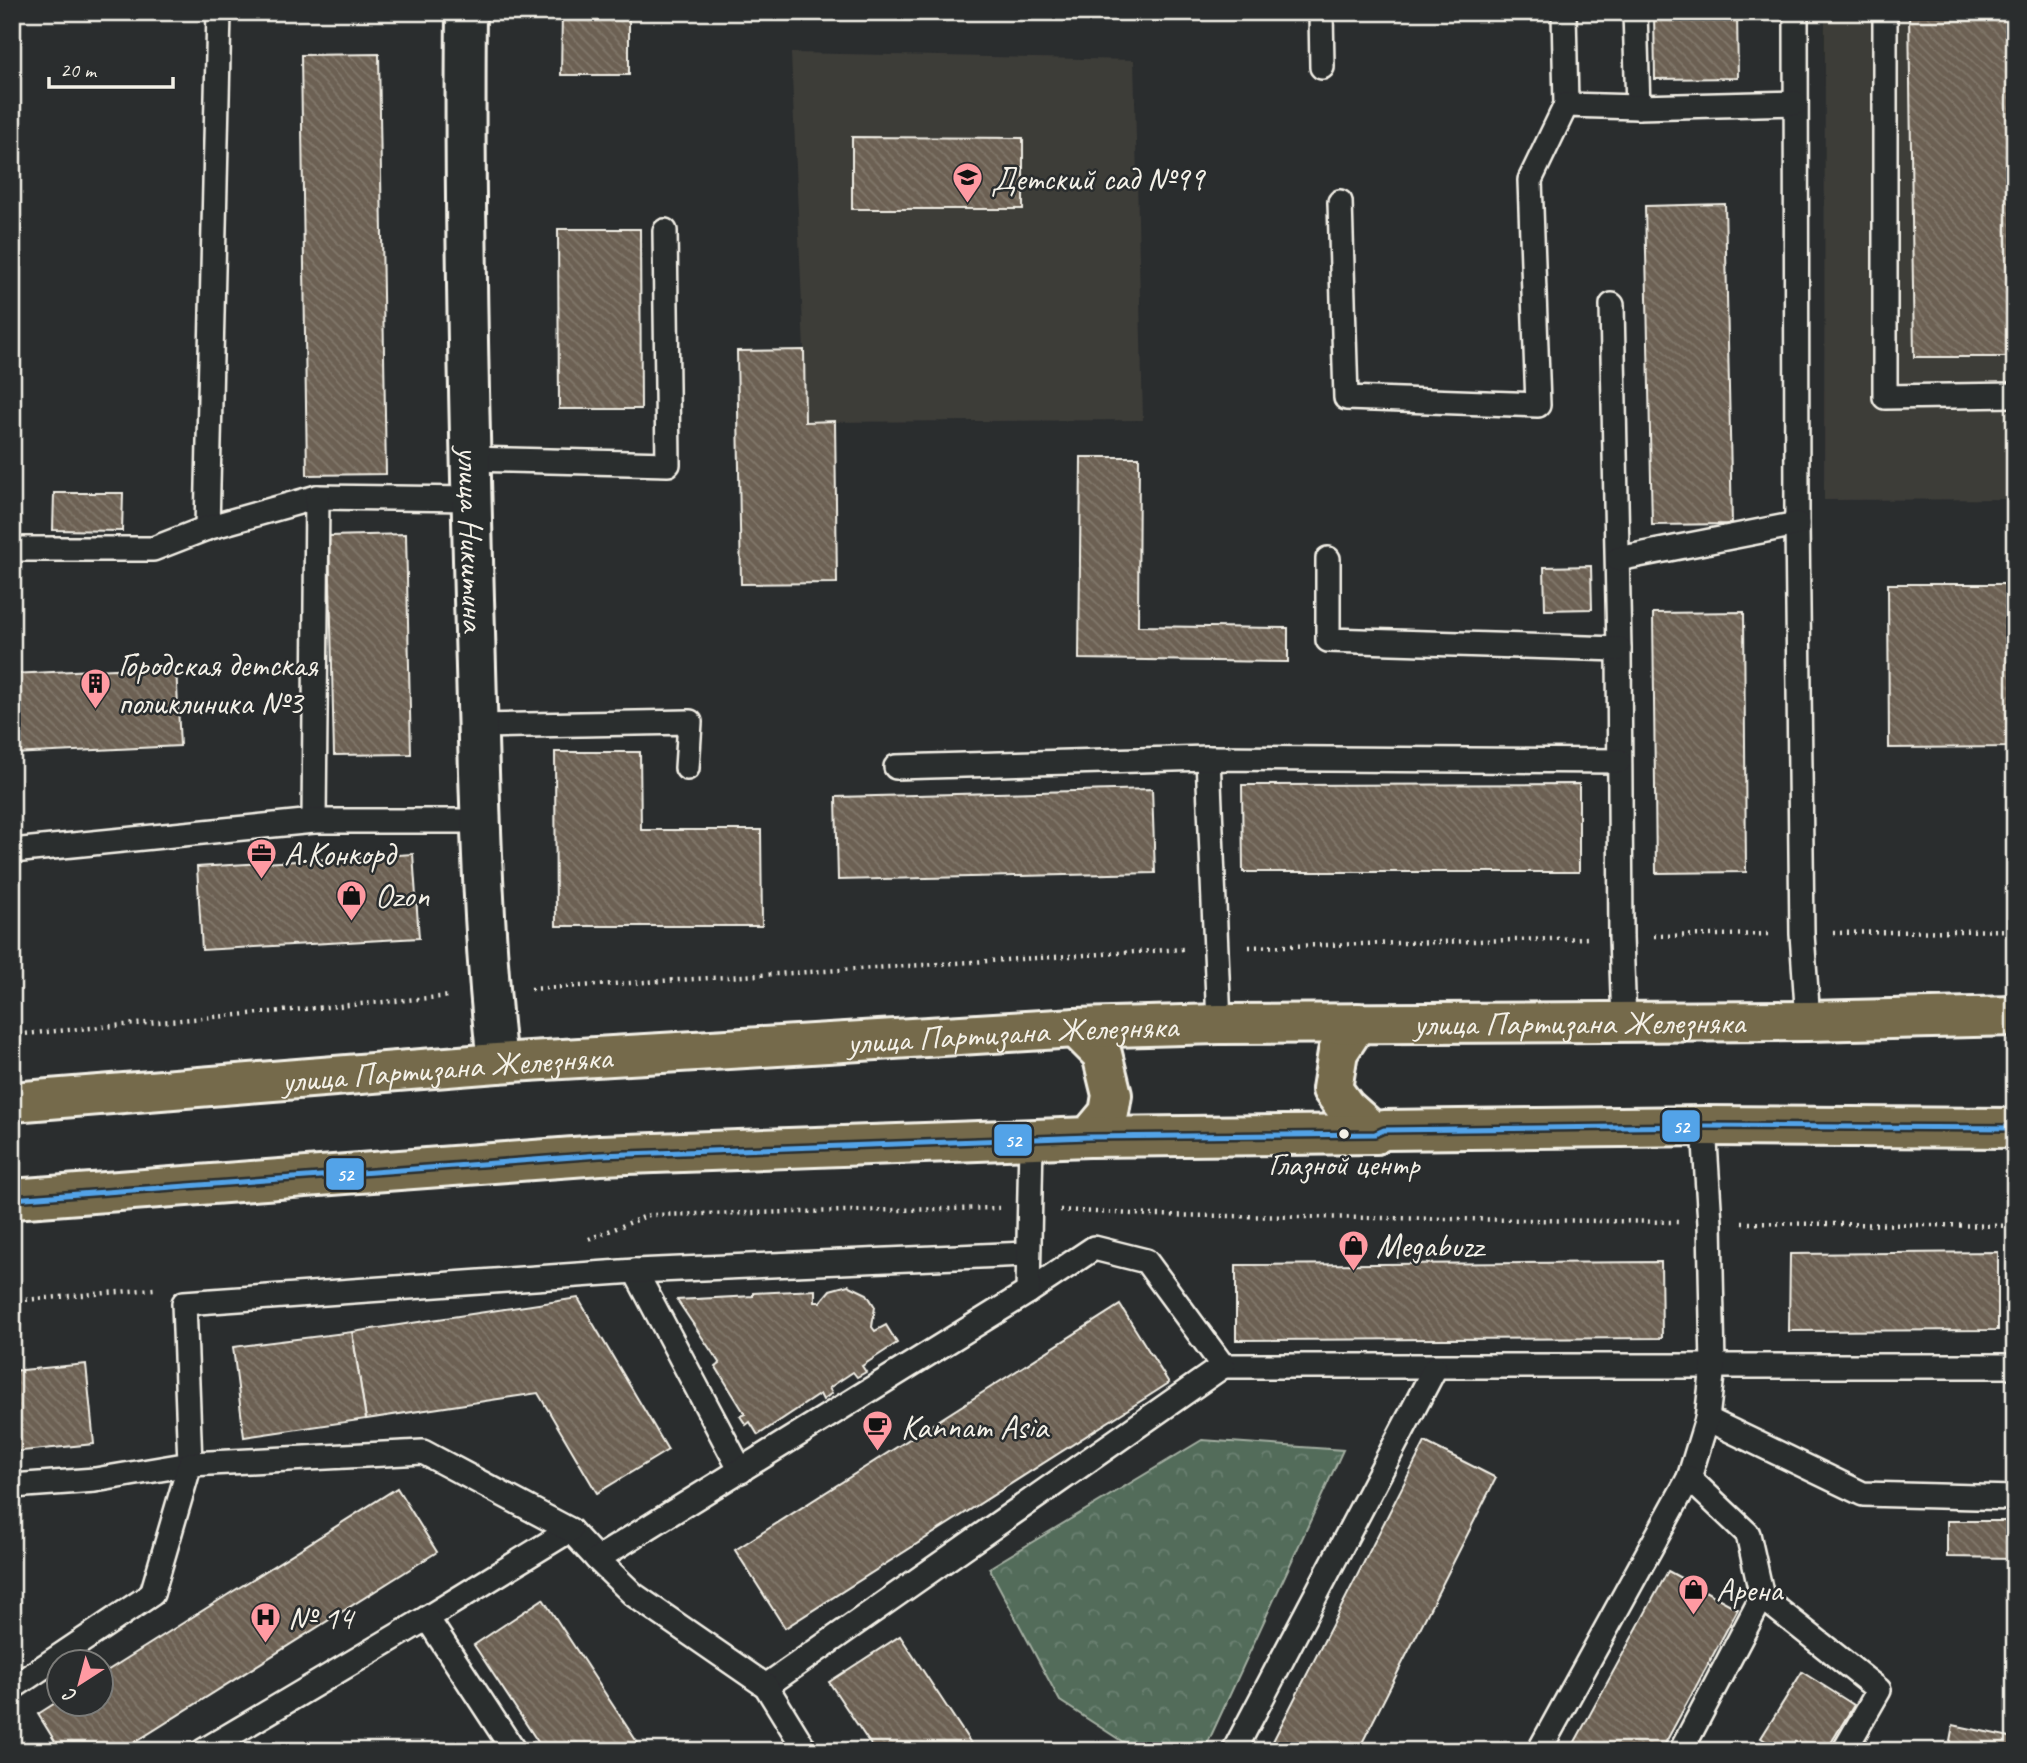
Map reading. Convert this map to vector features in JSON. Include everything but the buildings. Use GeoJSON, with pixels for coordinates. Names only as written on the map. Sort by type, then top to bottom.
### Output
{"type":"FeatureCollection","features":[{"type":"Feature","properties":{"kind":"main road","name":"улица Партизана Железняка"},"geometry":{"type":"LineString","coordinates":[[12,1102],[497,1063],[1076,1028],[1219,1024],[1808,1021],[2015,1016]]}},
{"type":"Feature","properties":{"kind":"main road"},"geometry":{"type":"LineString","coordinates":[[1357,1023],[1338,1052],[1332,1089],[1346,1108],[1375,1134]]}},
{"type":"Feature","properties":{"kind":"main road"},"geometry":{"type":"LineString","coordinates":[[1076,1028],[1102,1054],[1112,1095],[1110,1113],[1089,1137]]}},
{"type":"Feature","properties":{"kind":"main road"},"geometry":{"type":"LineString","coordinates":[[12,1199],[600,1155],[1089,1137],[1375,1134],[1384,1130],[1704,1126],[2015,1128]]}},
{"type":"Feature","properties":{"kind":"street","name":"улица Никитина"},"geometry":{"type":"LineString","coordinates":[[466,12],[470,459],[481,821],[489,991],[497,1063]]}},
{"type":"Feature","properties":{"kind":"lane"},"geometry":{"type":"LineString","coordinates":[[207,528],[219,12]]}},
{"type":"Feature","properties":{"kind":"lane"},"geometry":{"type":"LineString","coordinates":[[1321,12],[1322,67]]}},
{"type":"Feature","properties":{"kind":"lane"},"geometry":{"type":"LineString","coordinates":[[1340,202],[1346,398],[1538,405],[1531,180],[1566,105],[1564,12]]}},
{"type":"Feature","properties":{"kind":"lane"},"geometry":{"type":"LineString","coordinates":[[1635,12],[1639,107]]}},
{"type":"Feature","properties":{"kind":"lane"},"geometry":{"type":"LineString","coordinates":[[1796,12],[1797,524],[1802,934],[1808,1021]]}},
{"type":"Feature","properties":{"kind":"lane"},"geometry":{"type":"LineString","coordinates":[[1885,12],[1885,397],[2015,395]]}},
{"type":"Feature","properties":{"kind":"lane"},"geometry":{"type":"LineString","coordinates":[[1566,105],[1639,107],[1796,103]]}},
{"type":"Feature","properties":{"kind":"lane"},"geometry":{"type":"LineString","coordinates":[[470,459],[668,464],[665,230]]}},
{"type":"Feature","properties":{"kind":"lane"},"geometry":{"type":"LineString","coordinates":[[1612,304],[1624,1023]]}},
{"type":"Feature","properties":{"kind":"lane"},"geometry":{"type":"LineString","coordinates":[[314,821],[317,497]]}},
{"type":"Feature","properties":{"kind":"lane"},"geometry":{"type":"LineString","coordinates":[[12,549],[153,548],[207,528],[317,497],[472,499]]}},
{"type":"Feature","properties":{"kind":"lane"},"geometry":{"type":"LineString","coordinates":[[1618,559],[1797,524]]}},
{"type":"Feature","properties":{"kind":"lane"},"geometry":{"type":"LineString","coordinates":[[1328,559],[1328,640],[1619,649]]}},
{"type":"Feature","properties":{"kind":"lane"},"geometry":{"type":"LineString","coordinates":[[478,726],[690,722],[687,768]]}},
{"type":"Feature","properties":{"kind":"lane"},"geometry":{"type":"LineString","coordinates":[[896,767],[1208,758],[1619,761]]}},
{"type":"Feature","properties":{"kind":"lane"},"geometry":{"type":"LineString","coordinates":[[1208,758],[1219,1024]]}},
{"type":"Feature","properties":{"kind":"lane"},"geometry":{"type":"LineString","coordinates":[[12,851],[314,821],[481,821]]}},
{"type":"Feature","properties":{"kind":"lane"},"geometry":{"type":"LineString","coordinates":[[1539,1751],[1689,1478],[1707,1419],[1713,1366],[1710,1223],[1704,1126]]}},
{"type":"Feature","properties":{"kind":"lane"},"geometry":{"type":"LineString","coordinates":[[1028,1292],[1031,1140]]}},
{"type":"Feature","properties":{"kind":"lane"},"geometry":{"type":"LineString","coordinates":[[597,1559],[1028,1292],[1094,1248],[1146,1261],[1223,1366]]}},
{"type":"Feature","properties":{"kind":"lane"},"geometry":{"type":"LineString","coordinates":[[12,1688],[152,1594],[190,1464],[184,1304],[635,1271],[1028,1254]]}},
{"type":"Feature","properties":{"kind":"lane"},"geometry":{"type":"LineString","coordinates":[[635,1271],[741,1471]]}},
{"type":"Feature","properties":{"kind":"lane"},"geometry":{"type":"LineString","coordinates":[[766,1686],[1223,1366],[2015,1366]]}},
{"type":"Feature","properties":{"kind":"lane"},"geometry":{"type":"LineString","coordinates":[[1234,1751],[1435,1367]]}},
{"type":"Feature","properties":{"kind":"lane"},"geometry":{"type":"LineString","coordinates":[[1707,1419],[1863,1494],[2015,1498]]}},
{"type":"Feature","properties":{"kind":"lane"},"geometry":{"type":"LineString","coordinates":[[12,1486],[95,1480],[190,1464],[423,1452],[570,1530],[634,1595],[766,1686],[806,1751]]}},
{"type":"Feature","properties":{"kind":"lane"},"geometry":{"type":"LineString","coordinates":[[1689,1478],[1748,1534],[1762,1597],[1880,1690],[1844,1751]]}},
{"type":"Feature","properties":{"kind":"lane"},"geometry":{"type":"LineString","coordinates":[[203,1751],[570,1530]]}},
{"type":"Feature","properties":{"kind":"lane"},"geometry":{"type":"LineString","coordinates":[[1681,1751],[1762,1597]]}},
{"type":"Feature","properties":{"kind":"lane"},"geometry":{"type":"LineString","coordinates":[[427,1618],[514,1751]]}},
{"type":"Feature","properties":{"kind":"path"},"geometry":{"type":"LineString","coordinates":[[531,989],[1149,950],[2015,930]]}},
{"type":"Feature","properties":{"kind":"path"},"geometry":{"type":"LineString","coordinates":[[12,1035],[457,995]]}},
{"type":"Feature","properties":{"kind":"shaded area"},"geometry":{"type":"Polygon","coordinates":[[[1825,12],[2015,12],[2015,499],[1824,500],[1825,12]]]}},
{"type":"Feature","properties":{"kind":"shaded area","name":"Детский сад №99"},"geometry":{"type":"Polygon","coordinates":[[[791,53],[1134,60],[1143,420],[805,422],[791,53]]]}},
{"type":"Feature","properties":{"kind":"green space"},"geometry":{"type":"Polygon","coordinates":[[[1202,1440],[1343,1450],[1204,1751],[1137,1751],[1060,1701],[989,1568],[1202,1440]]]}},
{"type":"Feature","properties":{"kind":"transit line","name":"52"},"geometry":{"type":"LineString","coordinates":[[12,1199],[600,1155],[1089,1137],[1375,1134],[1384,1130],[1704,1126],[2015,1128]]}},
{"type":"Feature","properties":{"kind":"place","name":"Детский сад №99"},"geometry":{"type":"Point","coordinates":[968,205]}},
{"type":"Feature","properties":{"kind":"place","name":"Городская детская поликлиника №3"},"geometry":{"type":"Point","coordinates":[95,710]}},
{"type":"Feature","properties":{"kind":"place","name":"А.Конкорд"},"geometry":{"type":"Point","coordinates":[261,880]}},
{"type":"Feature","properties":{"kind":"place","name":"Ozon"},"geometry":{"type":"Point","coordinates":[352,922]}},
{"type":"Feature","properties":{"kind":"place","name":"Глазной центр"},"geometry":{"type":"Point","coordinates":[1344,1134]}},
{"type":"Feature","properties":{"kind":"place","name":"Megabuzz"},"geometry":{"type":"Point","coordinates":[1353,1272]}},
{"type":"Feature","properties":{"kind":"place","name":"Kannam Asia"},"geometry":{"type":"Point","coordinates":[878,1453]}},
{"type":"Feature","properties":{"kind":"place","name":"Арена"},"geometry":{"type":"Point","coordinates":[1693,1616]}},
{"type":"Feature","properties":{"kind":"place","name":"№ 14"},"geometry":{"type":"Point","coordinates":[265,1644]}}]}
